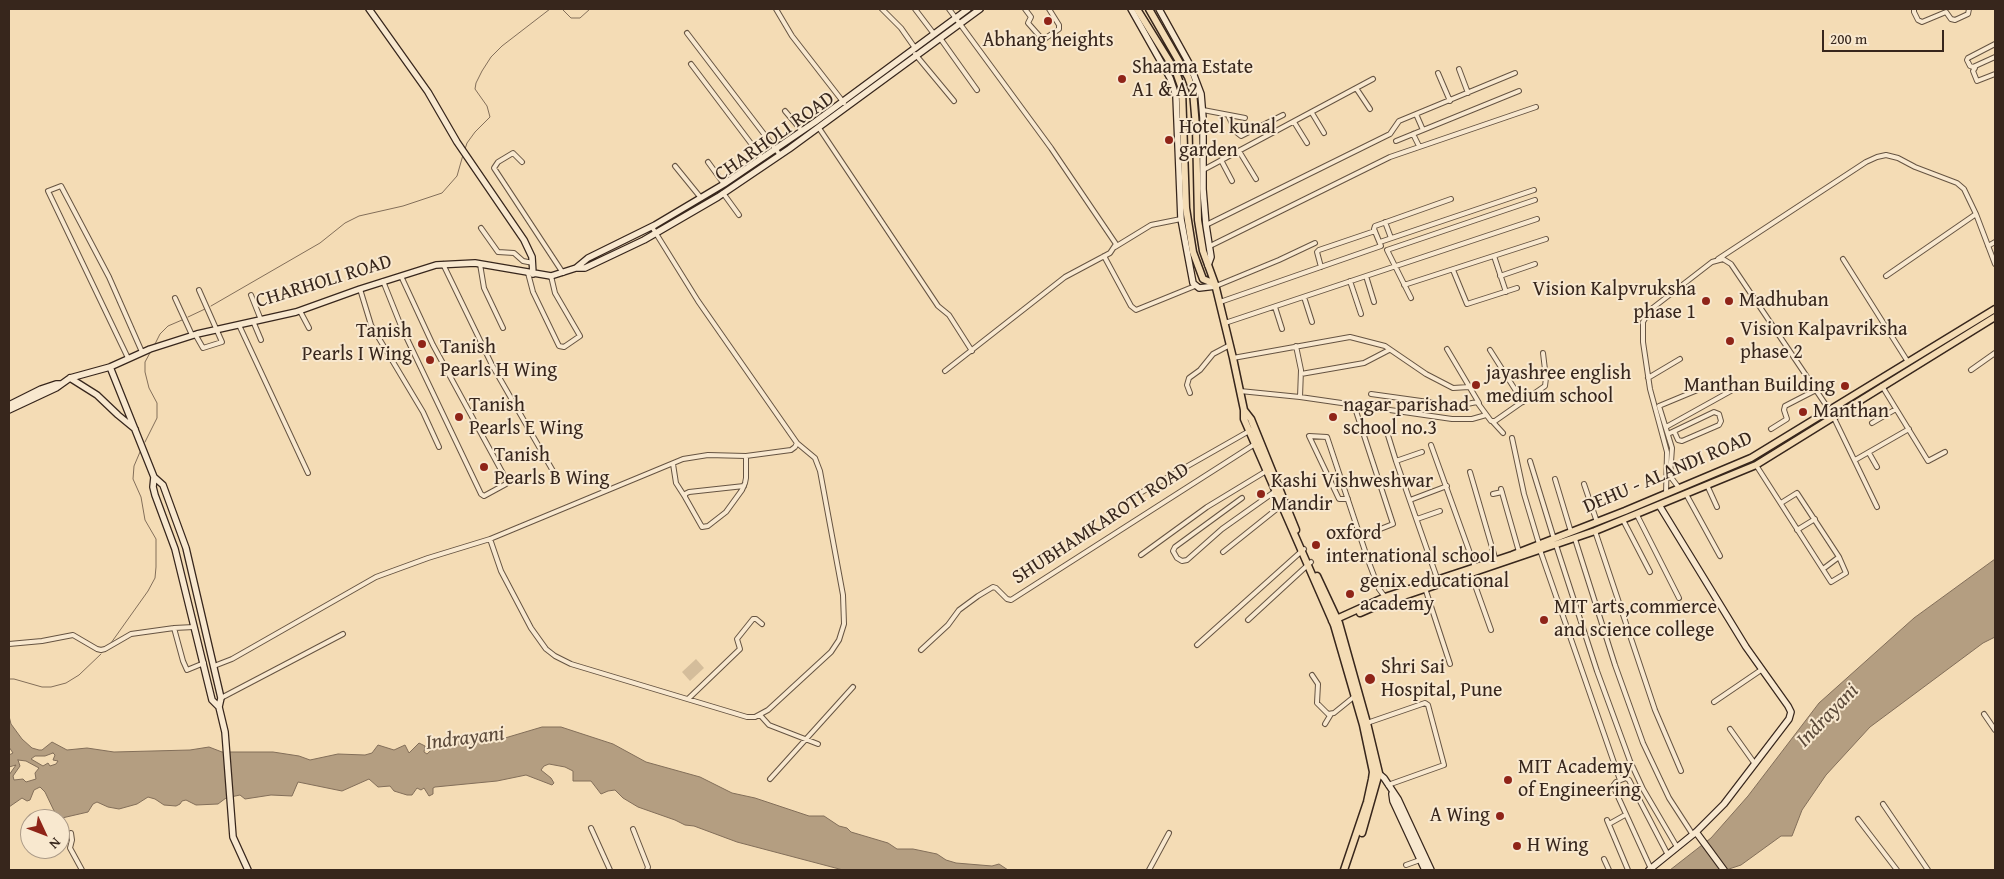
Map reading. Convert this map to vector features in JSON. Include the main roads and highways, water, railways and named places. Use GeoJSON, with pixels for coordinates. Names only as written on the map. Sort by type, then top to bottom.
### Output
{"type":"FeatureCollection","features":[{"type":"Feature","properties":{"kind":"main road"},"geometry":{"type":"LineString","coordinates":[[1137,9],[1176,72],[1182,95],[1180,136],[1182,175],[1193,252],[1203,279],[1216,285]]}},
{"type":"Feature","properties":{"kind":"main road"},"geometry":{"type":"LineString","coordinates":[[1149,9],[1188,77],[1193,91],[1196,126],[1198,220],[1203,251],[1216,285],[1225,323],[1244,410],[1244,419],[1251,430],[1335,622],[1365,724],[1376,772],[1357,840],[1347,867]]}},
{"type":"Feature","properties":{"kind":"main road","name":"DEHU - ALANDI ROAD"},"geometry":{"type":"LineString","coordinates":[[1335,622],[1475,567],[1595,531],[1756,465],[1908,362],[1995,309]]}},
{"type":"Feature","properties":{"kind":"main road","name":"DEHU - ALANDI ROAD"},"geometry":{"type":"LineString","coordinates":[[1555,542],[1571,532],[1751,458],[1882,386],[1995,317]]}},
{"type":"Feature","properties":{"kind":"main road","name":"DEHU - ALANDI ROAD"},"geometry":{"type":"LineString","coordinates":[[1439,582],[1471,574],[1519,552],[1539,547]]}},
{"type":"Feature","properties":{"kind":"main road","name":"DEHU - ALANDI ROAD"},"geometry":{"type":"LineString","coordinates":[[1335,622],[1385,597],[1424,587]]}},
{"type":"Feature","properties":{"kind":"main road"},"geometry":{"type":"LineString","coordinates":[[1335,622],[1354,696],[1365,724],[1370,757],[1376,772]]}},
{"type":"Feature","properties":{"kind":"water","name":"Indrayani"},"geometry":{"type":"Polygon","coordinates":[[[1995,559],[1995,637],[1983,643],[1870,727],[1826,775],[1802,810],[1792,836],[1781,836],[1741,865],[1726,870],[1670,870],[1711,838],[1748,796],[1819,703],[1914,618],[1995,559]]]}},
{"type":"Feature","properties":{"kind":"water"},"geometry":{"type":"Polygon","coordinates":[[[9,716],[11,724],[22,739],[32,748],[39,750],[42,750],[52,742],[67,750],[87,748],[114,752],[190,750],[209,747],[222,752],[273,752],[299,756],[310,760],[338,754],[365,755],[372,753],[378,745],[394,750],[405,745],[409,753],[419,743],[425,746],[424,752],[427,754],[442,740],[449,738],[467,745],[473,739],[485,736],[505,738],[542,727],[561,727],[613,744],[646,762],[700,777],[732,793],[755,798],[809,816],[824,816],[851,832],[888,843],[897,849],[913,849],[937,854],[946,860],[956,863],[992,866],[999,864],[1008,870],[843,870],[737,842],[694,826],[685,825],[638,807],[623,798],[615,790],[601,794],[591,781],[573,781],[573,771],[565,767],[549,764],[541,770],[551,778],[554,783],[552,785],[526,775],[497,781],[435,787],[433,788],[433,794],[429,796],[424,788],[421,790],[417,788],[412,795],[407,795],[394,791],[390,786],[378,787],[369,779],[342,791],[298,782],[292,796],[271,795],[245,799],[240,795],[226,798],[218,804],[196,805],[186,800],[176,806],[164,805],[148,797],[137,804],[119,809],[97,802],[93,804],[88,812],[70,816],[70,809],[53,809],[45,792],[40,787],[34,790],[30,800],[27,801],[22,798],[9,807],[9,775],[16,765],[9,767],[9,755],[13,753],[9,747],[9,716]],[[53,753],[45,756],[35,756],[31,759],[43,766],[48,763],[50,766],[58,761],[53,760],[55,755],[53,753]],[[18,760],[20,766],[13,776],[14,780],[23,779],[26,782],[36,779],[35,773],[39,768],[26,761],[18,760]]]}},
{"type":"Feature","properties":{"kind":"waterway"},"geometry":{"type":"LineString","coordinates":[[465,149],[475,132],[490,117],[487,106],[475,89],[482,71],[491,57],[502,46],[550,9]]}},
{"type":"Feature","properties":{"kind":"waterway"},"geometry":{"type":"LineString","coordinates":[[562,9],[571,18],[580,18],[590,9]]}},
{"type":"Feature","properties":{"kind":"waterway"},"geometry":{"type":"LineString","coordinates":[[211,306],[320,243],[345,223],[359,216],[403,206],[442,193],[457,176],[463,155]]}},
{"type":"Feature","properties":{"kind":"waterway"},"geometry":{"type":"LineString","coordinates":[[188,317],[205,309]]}},
{"type":"Feature","properties":{"kind":"waterway"},"geometry":{"type":"LineString","coordinates":[[154,346],[160,334],[168,326],[182,320]]}},
{"type":"Feature","properties":{"kind":"waterway"},"geometry":{"type":"LineString","coordinates":[[145,442],[157,418],[157,403],[149,388],[145,372],[145,362],[151,351]]}},
{"type":"Feature","properties":{"kind":"waterway"},"geometry":{"type":"LineString","coordinates":[[111,643],[155,578],[156,539],[145,520],[141,497],[133,479],[134,466],[140,452]]}},
{"type":"Feature","properties":{"kind":"waterway"},"geometry":{"type":"LineString","coordinates":[[9,679],[42,687],[66,683],[79,675],[101,654]]}},
{"type":"Feature","properties":{"kind":"place","name":"Abhang heights"},"geometry":{"type":"Point","coordinates":[1048,21]}},
{"type":"Feature","properties":{"kind":"place","name":"Shaama Estate A1 & A2"},"geometry":{"type":"Point","coordinates":[1122,79]}},
{"type":"Feature","properties":{"kind":"place","name":"Hotel kunal garden"},"geometry":{"type":"Point","coordinates":[1169,140]}},
{"type":"Feature","properties":{"kind":"place","name":"Vision Kalpvruksha phase 1"},"geometry":{"type":"Point","coordinates":[1706,301]}},
{"type":"Feature","properties":{"kind":"place","name":"Madhuban"},"geometry":{"type":"Point","coordinates":[1729,301]}},
{"type":"Feature","properties":{"kind":"place","name":"Vision Kalpavriksha phase 2"},"geometry":{"type":"Point","coordinates":[1730,341]}},
{"type":"Feature","properties":{"kind":"place","name":"Tanish Pearls I Wing"},"geometry":{"type":"Point","coordinates":[422,344]}},
{"type":"Feature","properties":{"kind":"place","name":"Tanish Pearls H Wing"},"geometry":{"type":"Point","coordinates":[430,360]}},
{"type":"Feature","properties":{"kind":"place","name":"jayashree english medium school"},"geometry":{"type":"Point","coordinates":[1476,385]}},
{"type":"Feature","properties":{"kind":"place","name":"Manthan Building"},"geometry":{"type":"Point","coordinates":[1845,386]}},
{"type":"Feature","properties":{"kind":"place","name":"Manthan"},"geometry":{"type":"Point","coordinates":[1803,412]}},
{"type":"Feature","properties":{"kind":"place","name":"Tanish Pearls E Wing"},"geometry":{"type":"Point","coordinates":[459,417]}},
{"type":"Feature","properties":{"kind":"place","name":"nagar parishad school no.3"},"geometry":{"type":"Point","coordinates":[1333,417]}},
{"type":"Feature","properties":{"kind":"place","name":"Tanish Pearls B Wing"},"geometry":{"type":"Point","coordinates":[484,467]}},
{"type":"Feature","properties":{"kind":"place","name":"Kashi Vishweshwar Mandir"},"geometry":{"type":"Point","coordinates":[1261,494]}},
{"type":"Feature","properties":{"kind":"place","name":"oxford international school"},"geometry":{"type":"Point","coordinates":[1316,545]}},
{"type":"Feature","properties":{"kind":"place","name":"genix educational academy"},"geometry":{"type":"Point","coordinates":[1350,594]}},
{"type":"Feature","properties":{"kind":"place","name":"MIT arts,commerce and science college"},"geometry":{"type":"Point","coordinates":[1544,620]}},
{"type":"Feature","properties":{"kind":"place","name":"Shri Sai Hospital, Pune"},"geometry":{"type":"Point","coordinates":[1370,679]}},
{"type":"Feature","properties":{"kind":"place","name":"MIT Academy of Engineering"},"geometry":{"type":"Point","coordinates":[1508,780]}},
{"type":"Feature","properties":{"kind":"place","name":"A Wing"},"geometry":{"type":"Point","coordinates":[1500,816]}},
{"type":"Feature","properties":{"kind":"place","name":"H Wing"},"geometry":{"type":"Point","coordinates":[1517,846]}}]}
